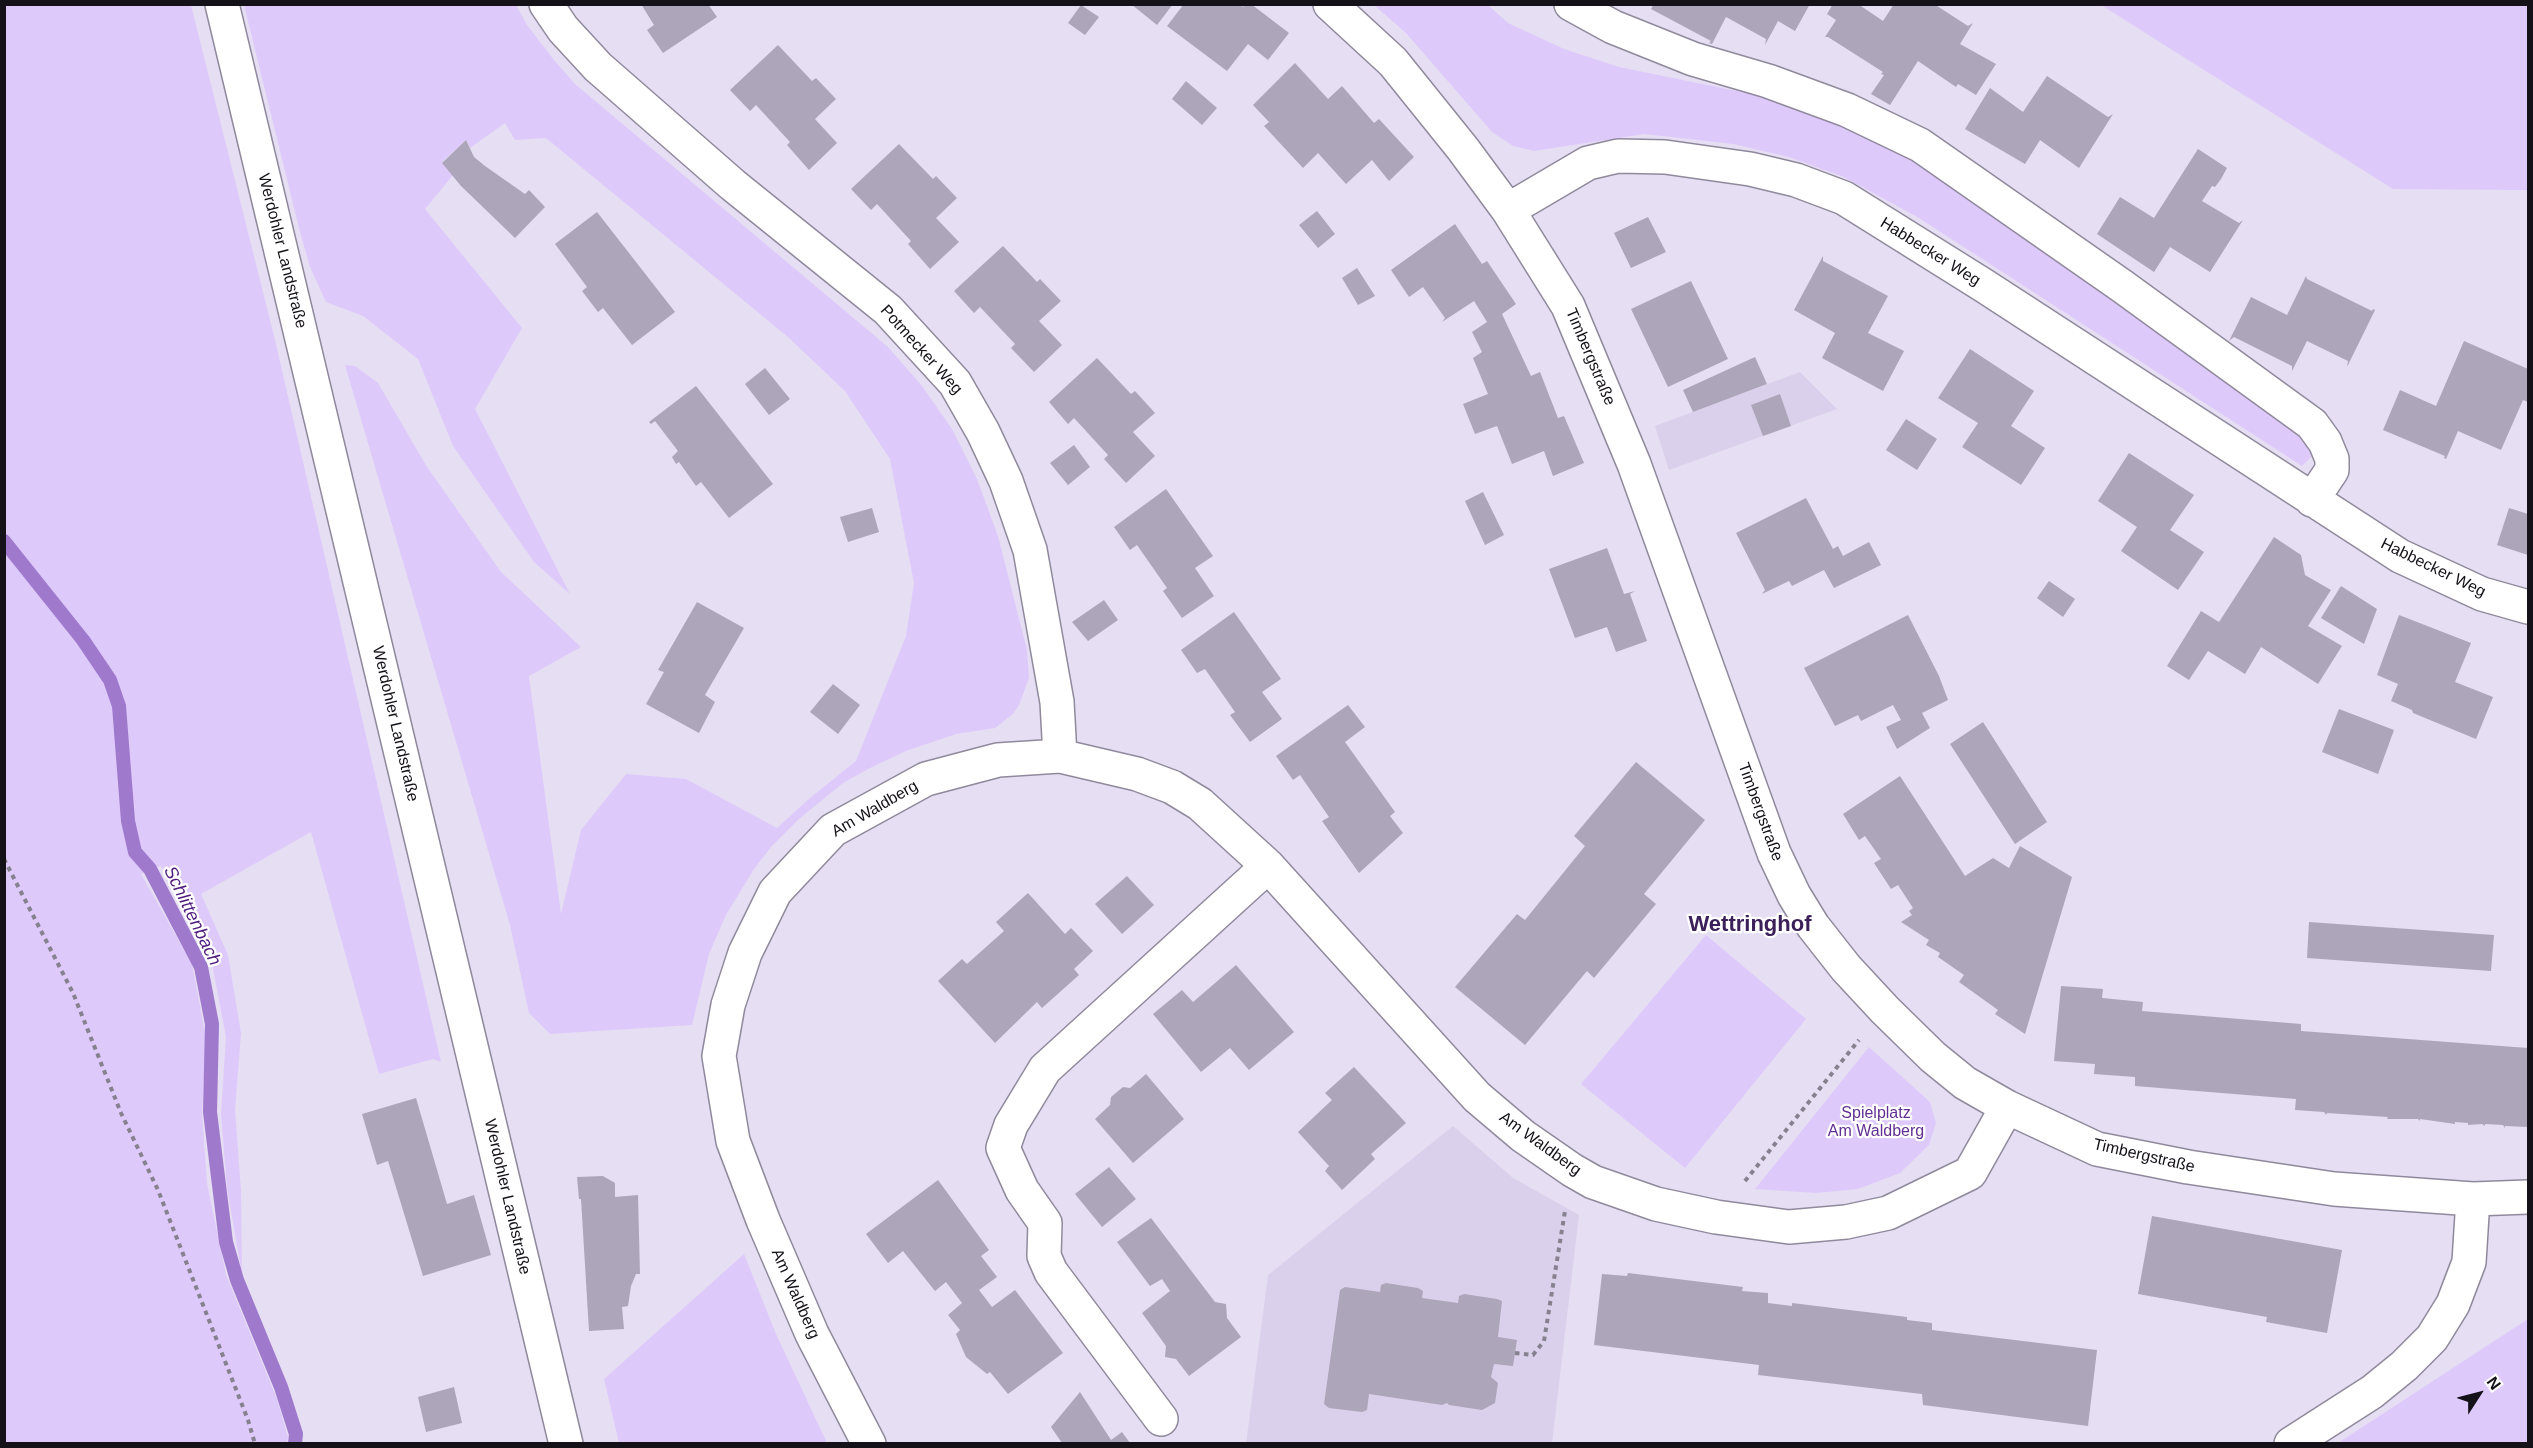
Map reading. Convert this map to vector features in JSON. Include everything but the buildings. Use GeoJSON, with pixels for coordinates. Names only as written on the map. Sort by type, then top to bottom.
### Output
{"type":"FeatureCollection","features":[{"type":"Feature","properties":{"kind":"street","name":"Werdohler Landstraße"},"geometry":{"type":"LineString","coordinates":[[222,4],[566,1443]]}},
{"type":"Feature","properties":{"kind":"street","name":"Potmecker Weg"},"geometry":{"type":"LineString","coordinates":[[546,4],[563,29],[598,67],[733,185],[888,310],[955,383],[983,432],[1006,481],[1030,550],[1058,702],[1060,756]]}},
{"type":"Feature","properties":{"kind":"street","name":"Timbergstraße"},"geometry":{"type":"LineString","coordinates":[[1330,4],[1393,62],[1463,148],[1508,210],[1569,306],[1634,464],[1774,853],[1794,895],[1813,926],[1846,968],[1885,1010],[1965,1083],[2007,1107],[2097,1149],[2188,1167],[2334,1189],[2473,1199],[2529,1197]]}},
{"type":"Feature","properties":{"kind":"street"},"geometry":{"type":"LineString","coordinates":[[1571,4],[1613,27],[1693,59],[1768,81],[1847,110],[1920,145],[2122,286],[2312,424],[2325,442],[2332,459],[2332,470],[2312,500]]}},
{"type":"Feature","properties":{"kind":"street","name":"Habbecker Weg"},"geometry":{"type":"LineString","coordinates":[[1508,210],[1588,163],[1618,156],[1665,157],[1750,170],[1796,180],[1844,198],[2022,310],[2400,556],[2482,594],[2529,607]]}},
{"type":"Feature","properties":{"kind":"street","name":"Am Waldberg"},"geometry":{"type":"LineString","coordinates":[[869,1443],[794,1294],[733,1142],[719,1056],[728,1005],[745,953],[775,892],[833,830],[926,779],[998,760],[1060,756],[1137,774],[1172,787],[1200,804],[1268,866],[1477,1097],[1523,1136],[1572,1170],[1593,1182],[1656,1204],[1716,1217],[1789,1227],[1846,1222],[1888,1213],[1970,1173],[2007,1107]]}},
{"type":"Feature","properties":{"kind":"street"},"geometry":{"type":"LineString","coordinates":[[1161,1419],[1051,1272],[1044,1256],[1045,1223],[1022,1190],[1003,1148],[1011,1125],[1045,1069],[1268,866]]}},
{"type":"Feature","properties":{"kind":"street"},"geometry":{"type":"LineString","coordinates":[[2291,1443],[2372,1392],[2404,1366],[2432,1338],[2453,1304],[2469,1262],[2473,1199]]}},
{"type":"Feature","properties":{"kind":"path"},"geometry":{"type":"LineString","coordinates":[[4,859],[72,993],[121,1113],[158,1190],[244,1409],[255,1443]]}},
{"type":"Feature","properties":{"kind":"path"},"geometry":{"type":"LineString","coordinates":[[1741,1186],[1860,1038]]}},
{"type":"Feature","properties":{"kind":"path"},"geometry":{"type":"LineString","coordinates":[[1515,1353],[1533,1355],[1544,1341],[1565,1209]]}},
{"type":"Feature","properties":{"kind":"shaded area"},"geometry":{"type":"Polygon","coordinates":[[[1800,372],[1837,409],[1669,470],[1655,426],[1800,372]]]}},
{"type":"Feature","properties":{"kind":"shaded area"},"geometry":{"type":"Polygon","coordinates":[[[1453,1126],[1513,1178],[1579,1215],[1552,1443],[1246,1444],[1268,1275],[1453,1126]]]}},
{"type":"Feature","properties":{"kind":"green space"},"geometry":{"type":"Polygon","coordinates":[[[5,4],[191,5],[275,340],[441,1062],[433,1059],[379,1074],[311,832],[201,894],[228,955],[241,1033],[235,1110],[241,1191],[242,1274],[227,1188],[221,1114],[226,1037],[211,958],[161,866],[141,874],[192,964],[206,1038],[202,1114],[207,1183],[226,1275],[277,1399],[288,1437],[287,1443],[5,1443],[5,4]]]}},
{"type":"Feature","properties":{"kind":"green space"},"geometry":{"type":"Polygon","coordinates":[[[244,5],[516,5],[527,25],[575,84],[888,347],[922,386],[952,429],[977,479],[998,536],[1027,650],[1029,678],[1019,705],[1013,714],[995,728],[956,734],[906,751],[870,768],[843,783],[799,819],[771,847],[754,869],[726,915],[709,954],[692,1025],[550,1034],[529,1013],[510,925],[345,365],[355,366],[378,383],[427,467],[501,572],[581,647],[529,676],[561,914],[581,830],[626,774],[686,779],[777,828],[856,761],[906,636],[914,583],[890,459],[845,391],[788,337],[546,138],[515,140],[505,123],[470,148],[466,140],[442,162],[453,175],[425,209],[522,328],[475,409],[570,594],[534,562],[453,446],[418,359],[363,316],[326,302],[310,267],[300,232],[244,5]]]}},
{"type":"Feature","properties":{"kind":"green space"},"geometry":{"type":"Polygon","coordinates":[[[1374,5],[1488,5],[1508,23],[1564,49],[1619,67],[1761,96],[1839,122],[1919,162],[2283,421],[2310,445],[2313,455],[2302,466],[1919,218],[1844,177],[1789,157],[1733,144],[1644,134],[1534,151],[1513,146],[1492,132],[1406,33],[1374,5]]]}},
{"type":"Feature","properties":{"kind":"green space"},"geometry":{"type":"Polygon","coordinates":[[[2101,5],[2528,5],[2528,190],[2393,189],[2101,5]]]}},
{"type":"Feature","properties":{"kind":"green space"},"geometry":{"type":"Polygon","coordinates":[[[1706,935],[1806,1019],[1685,1168],[1581,1084],[1706,935]]]}},
{"type":"Feature","properties":{"kind":"green space","name":"Spielplatz Am Waldberg"},"geometry":{"type":"Polygon","coordinates":[[[1869,1047],[1930,1102],[1936,1123],[1929,1145],[1900,1173],[1858,1189],[1816,1193],[1755,1189],[1869,1047]]]}},
{"type":"Feature","properties":{"kind":"green space"},"geometry":{"type":"Polygon","coordinates":[[[744,1254],[776,1334],[827,1443],[619,1443],[604,1379],[744,1254]]]}},
{"type":"Feature","properties":{"kind":"green space"},"geometry":{"type":"Polygon","coordinates":[[[2528,1319],[2528,1443],[2338,1443],[2528,1319]]]}},
{"type":"Feature","properties":{"kind":"waterway","name":"Schlittenbach"},"geometry":{"type":"LineString","coordinates":[[4,541],[83,640],[110,680],[119,706],[128,821],[135,852],[150,869],[201,967],[212,1024],[210,1112],[226,1242],[237,1280],[281,1387],[296,1434],[295,1444]]}},
{"type":"Feature","properties":{"kind":"district","name":"Wettringhof"},"geometry":{"type":"Point","coordinates":[1750,925]}}]}
